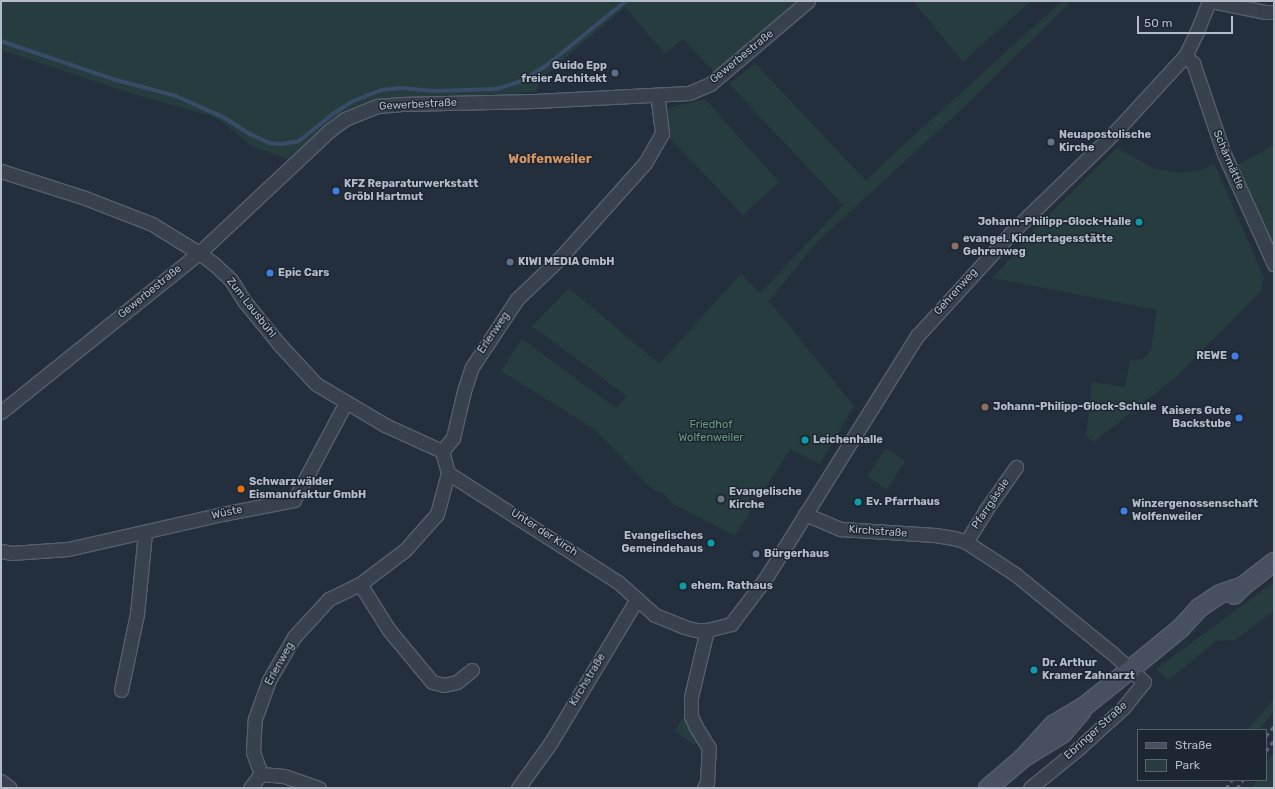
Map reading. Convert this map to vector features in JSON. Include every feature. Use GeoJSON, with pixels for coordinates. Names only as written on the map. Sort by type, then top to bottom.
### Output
{"type":"FeatureCollection","features":[{"type":"Feature","properties":{"kind":"main road"},"geometry":{"type":"LineString","coordinates":[[988,788],[1024,758],[1062,734],[1075,722],[1086,705],[1181,628],[1199,608],[1220,594],[1243,586],[1274,562]]}},
{"type":"Feature","properties":{"kind":"street","name":"Gewerbestraße"},"geometry":{"type":"LineString","coordinates":[[3,406],[199,254],[330,130],[345,119],[378,106],[402,104],[535,101],[689,93],[710,84],[808,1]]}},
{"type":"Feature","properties":{"kind":"street"},"geometry":{"type":"LineString","coordinates":[[1209,1],[1265,12],[1274,12]]}},
{"type":"Feature","properties":{"kind":"street","name":"Gehrenweg"},"geometry":{"type":"LineString","coordinates":[[805,514],[917,336],[1011,233],[1116,132],[1185,56],[1197,32],[1209,1]]}},
{"type":"Feature","properties":{"kind":"street","name":"Schärmättle"},"geometry":{"type":"LineString","coordinates":[[1185,56],[1193,62],[1224,154],[1274,264]]}},
{"type":"Feature","properties":{"kind":"street","name":"Erlenweg"},"geometry":{"type":"LineString","coordinates":[[442,452],[453,438],[464,392],[472,367],[518,299],[560,258],[645,163],[662,133],[657,95]]}},
{"type":"Feature","properties":{"kind":"street","name":"Zum Lausbühl"},"geometry":{"type":"LineString","coordinates":[[1,170],[85,198],[152,224],[199,254],[214,264],[231,280],[279,344],[316,384],[385,425],[442,452]]}},
{"type":"Feature","properties":{"kind":"street","name":"Wüste"},"geometry":{"type":"LineString","coordinates":[[1,551],[11,553],[68,550],[222,514],[294,500],[346,402]]}},
{"type":"Feature","properties":{"kind":"street"},"geometry":{"type":"LineString","coordinates":[[442,452],[448,472]]}},
{"type":"Feature","properties":{"kind":"street","name":"Pfarrgässle"},"geometry":{"type":"LineString","coordinates":[[966,542],[985,511],[1016,467]]}},
{"type":"Feature","properties":{"kind":"street","name":"Erlenweg"},"geometry":{"type":"LineString","coordinates":[[261,774],[253,752],[255,719],[269,680],[294,637],[329,599],[360,584],[405,550],[436,514],[448,472]]}},
{"type":"Feature","properties":{"kind":"street","name":"Unter der Kirch"},"geometry":{"type":"LineString","coordinates":[[448,472],[618,582],[637,599]]}},
{"type":"Feature","properties":{"kind":"street"},"geometry":{"type":"LineString","coordinates":[[637,599],[655,615],[671,623],[696,630],[707,630],[731,624],[765,579],[805,514]]}},
{"type":"Feature","properties":{"kind":"street","name":"Kirchstraße"},"geometry":{"type":"LineString","coordinates":[[805,514],[841,530],[935,535],[954,538],[966,542],[1015,574],[1131,669]]}},
{"type":"Feature","properties":{"kind":"street"},"geometry":{"type":"LineString","coordinates":[[122,690],[137,614],[145,532]]}},
{"type":"Feature","properties":{"kind":"street"},"geometry":{"type":"LineString","coordinates":[[360,584],[389,630],[432,682],[444,685],[456,682],[472,670]]}},
{"type":"Feature","properties":{"kind":"street","name":"Kirchstraße"},"geometry":{"type":"LineString","coordinates":[[518,788],[551,742],[637,599]]}},
{"type":"Feature","properties":{"kind":"street"},"geometry":{"type":"LineString","coordinates":[[704,788],[707,782],[709,748],[691,716],[691,697],[707,630]]}},
{"type":"Feature","properties":{"kind":"street","name":"Ebringer Straße"},"geometry":{"type":"LineString","coordinates":[[1030,788],[1079,748],[1124,707],[1144,682],[1131,669]]}},
{"type":"Feature","properties":{"kind":"street"},"geometry":{"type":"LineString","coordinates":[[250,788],[261,774],[284,776],[318,788]]}},
{"type":"Feature","properties":{"kind":"street"},"geometry":{"type":"LineString","coordinates":[[1,781],[10,788]]}},
{"type":"Feature","properties":{"kind":"green space"},"geometry":{"type":"Polygon","coordinates":[[[1,1],[798,1],[716,74],[683,39],[665,54],[625,7],[540,80],[537,92],[385,100],[339,116],[287,159],[252,146],[224,123],[211,116],[133,94],[1,50],[1,1]]]}},
{"type":"Feature","properties":{"kind":"green space"},"geometry":{"type":"Polygon","coordinates":[[[913,1],[1031,1],[963,62],[913,1]]]}},
{"type":"Feature","properties":{"kind":"green space","name":"Friedhof Wolfenweiler"},"geometry":{"type":"Polygon","coordinates":[[[1062,1],[1071,1],[965,106],[817,242],[769,301],[854,406],[820,464],[790,449],[735,536],[672,503],[663,493],[653,490],[594,429],[501,371],[522,339],[616,408],[627,396],[532,326],[569,288],[659,364],[741,274],[760,293],[843,205],[729,84],[755,63],[866,181],[1062,1]]]}},
{"type":"Feature","properties":{"kind":"green space"},"geometry":{"type":"Polygon","coordinates":[[[705,99],[779,182],[743,215],[666,134],[669,108],[705,99]]]}},
{"type":"Feature","properties":{"kind":"green space"},"geometry":{"type":"Polygon","coordinates":[[[1274,145],[1274,247],[1237,165],[1274,145]]]}},
{"type":"Feature","properties":{"kind":"green space"},"geometry":{"type":"Polygon","coordinates":[[[1117,148],[1153,168],[1178,173],[1201,170],[1214,163],[1264,278],[1261,291],[1177,376],[1094,442],[1086,436],[1092,382],[1125,387],[1130,360],[1143,359],[1151,350],[1157,310],[993,278],[1015,253],[1021,242],[1117,148]]]}},
{"type":"Feature","properties":{"kind":"green space"},"geometry":{"type":"Polygon","coordinates":[[[886,448],[905,461],[887,490],[867,476],[886,448]]]}},
{"type":"Feature","properties":{"kind":"green space"},"geometry":{"type":"Polygon","coordinates":[[[1274,582],[1274,611],[1235,640],[1216,641],[1169,680],[1156,669],[1274,582]]]}},
{"type":"Feature","properties":{"kind":"green space"},"geometry":{"type":"Polygon","coordinates":[[[1274,699],[1274,711],[1260,729],[1248,729],[1274,699]]]}},
{"type":"Feature","properties":{"kind":"green space"},"geometry":{"type":"Polygon","coordinates":[[[687,711],[698,741],[694,745],[675,731],[687,711]]]}},
{"type":"Feature","properties":{"kind":"green space"},"geometry":{"type":"Polygon","coordinates":[[[1274,752],[1274,788],[1251,788],[1256,781],[1267,781],[1267,762],[1274,752]]]}},
{"type":"Feature","properties":{"kind":"waterway"},"geometry":{"type":"LineString","coordinates":[[1,41],[116,80],[176,96],[225,118],[250,134],[269,143],[281,144],[299,141],[333,114],[353,101],[382,90],[400,88],[435,91],[496,89],[519,82],[547,65],[626,1]]}},
{"type":"Feature","properties":{"kind":"railway"},"geometry":{"type":"LineString","coordinates":[[1267,735],[1274,726]]}},
{"type":"Feature","properties":{"kind":"railway"},"geometry":{"type":"LineString","coordinates":[[1267,750],[1274,740]]}},
{"type":"Feature","properties":{"kind":"railway"},"geometry":{"type":"LineString","coordinates":[[1226,788],[1231,781]]}},
{"type":"Feature","properties":{"kind":"railway"},"geometry":{"type":"LineString","coordinates":[[1237,788],[1242,781]]}},
{"type":"Feature","properties":{"kind":"place","name":"Guido Epp freier Architekt"},"geometry":{"type":"Point","coordinates":[615,73]}},
{"type":"Feature","properties":{"kind":"place","name":"Neuapostolische Kirche"},"geometry":{"type":"Point","coordinates":[1051,142]}},
{"type":"Feature","properties":{"kind":"place","name":"KFZ Reparaturwerkstatt Gröbl Hartmut"},"geometry":{"type":"Point","coordinates":[336,191]}},
{"type":"Feature","properties":{"kind":"place","name":"Johann-Philipp-Glock-Halle"},"geometry":{"type":"Point","coordinates":[1139,222]}},
{"type":"Feature","properties":{"kind":"place","name":"evangel. Kindertagesstätte Gehrenweg"},"geometry":{"type":"Point","coordinates":[955,246]}},
{"type":"Feature","properties":{"kind":"place","name":"KIWI MEDIA GmbH"},"geometry":{"type":"Point","coordinates":[510,262]}},
{"type":"Feature","properties":{"kind":"place","name":"Epic Cars"},"geometry":{"type":"Point","coordinates":[270,273]}},
{"type":"Feature","properties":{"kind":"place","name":"REWE"},"geometry":{"type":"Point","coordinates":[1235,356]}},
{"type":"Feature","properties":{"kind":"place","name":"Johann-Philipp-Glock-Schule"},"geometry":{"type":"Point","coordinates":[985,407]}},
{"type":"Feature","properties":{"kind":"place","name":"Kaisers Gute Backstube"},"geometry":{"type":"Point","coordinates":[1239,418]}},
{"type":"Feature","properties":{"kind":"place","name":"Leichenhalle"},"geometry":{"type":"Point","coordinates":[805,440]}},
{"type":"Feature","properties":{"kind":"place","name":"Schwarzwälder Eismanufaktur GmbH"},"geometry":{"type":"Point","coordinates":[241,489]}},
{"type":"Feature","properties":{"kind":"place","name":"Evangelische Kirche"},"geometry":{"type":"Point","coordinates":[721,499]}},
{"type":"Feature","properties":{"kind":"place","name":"Ev. Pfarrhaus"},"geometry":{"type":"Point","coordinates":[858,502]}},
{"type":"Feature","properties":{"kind":"place","name":"Winzergenossenschaft Wolfenweiler"},"geometry":{"type":"Point","coordinates":[1124,511]}},
{"type":"Feature","properties":{"kind":"place","name":"Evangelisches Gemeindehaus"},"geometry":{"type":"Point","coordinates":[711,543]}},
{"type":"Feature","properties":{"kind":"place","name":"Bürgerhaus"},"geometry":{"type":"Point","coordinates":[756,554]}},
{"type":"Feature","properties":{"kind":"place","name":"ehem. Rathaus"},"geometry":{"type":"Point","coordinates":[683,586]}},
{"type":"Feature","properties":{"kind":"place","name":"Dr. Arthur Kramer Zahnarzt"},"geometry":{"type":"Point","coordinates":[1034,670]}},
{"type":"Feature","properties":{"kind":"district","name":"Wolfenweiler"},"geometry":{"type":"Point","coordinates":[550,159]}}]}
